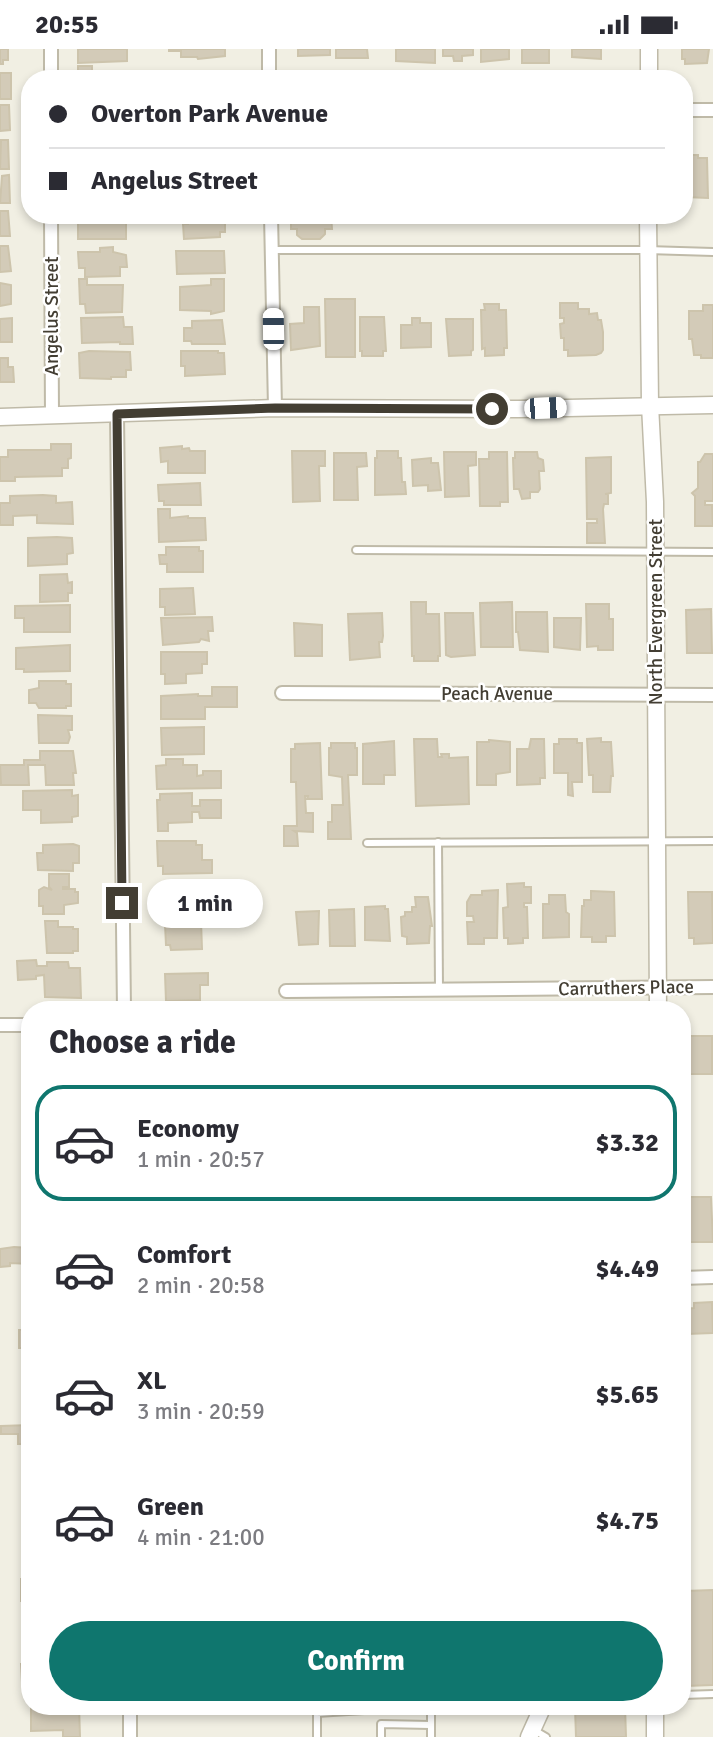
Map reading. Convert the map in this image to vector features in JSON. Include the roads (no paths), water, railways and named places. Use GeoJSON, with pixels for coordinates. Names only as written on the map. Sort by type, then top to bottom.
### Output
{"type":"FeatureCollection","features":[{"type":"Feature","properties":{"kind":"street"},"geometry":{"type":"LineString","coordinates":[[51,49],[51,70]]}},
{"type":"Feature","properties":{"kind":"street"},"geometry":{"type":"LineString","coordinates":[[269,49],[269,70]]}},
{"type":"Feature","properties":{"kind":"street"},"geometry":{"type":"LineString","coordinates":[[649,49],[649,70]]}},
{"type":"Feature","properties":{"kind":"street"},"geometry":{"type":"LineString","coordinates":[[693,110],[713,110]]}},
{"type":"Feature","properties":{"kind":"street","name":"Angelus Street"},"geometry":{"type":"LineString","coordinates":[[51,224],[52,416]]}},
{"type":"Feature","properties":{"kind":"street"},"geometry":{"type":"LineString","coordinates":[[271,224],[275,408]]}},
{"type":"Feature","properties":{"kind":"street","name":"North Evergreen Street"},"geometry":{"type":"LineString","coordinates":[[648,224],[650,405],[656,552],[657,1001]]}},
{"type":"Feature","properties":{"kind":"street"},"geometry":{"type":"LineString","coordinates":[[0,417],[275,408],[519,409],[713,405]]}},
{"type":"Feature","properties":{"kind":"street"},"geometry":{"type":"LineString","coordinates":[[117,414],[124,1001]]}},
{"type":"Feature","properties":{"kind":"street","name":"Peach Avenue"},"geometry":{"type":"LineString","coordinates":[[282,693],[713,695]]}},
{"type":"Feature","properties":{"kind":"street","name":"Carruthers Place"},"geometry":{"type":"LineString","coordinates":[[286,991],[713,987]]}},
{"type":"Feature","properties":{"kind":"street"},"geometry":{"type":"LineString","coordinates":[[0,1025],[21,1025]]}},
{"type":"Feature","properties":{"kind":"street"},"geometry":{"type":"LineString","coordinates":[[691,1278],[713,1277]]}},
{"type":"Feature","properties":{"kind":"street"},"geometry":{"type":"LineString","coordinates":[[130,1715],[130,1737]]}},
{"type":"Feature","properties":{"kind":"street"},"geometry":{"type":"LineString","coordinates":[[536,1734],[541,1715]]}},
{"type":"Feature","properties":{"kind":"street"},"geometry":{"type":"LineString","coordinates":[[655,1715],[655,1737]]}},
{"type":"Feature","properties":{"kind":"lane"},"geometry":{"type":"LineString","coordinates":[[272,250],[713,252]]}},
{"type":"Feature","properties":{"kind":"lane"},"geometry":{"type":"LineString","coordinates":[[356,550],[713,552]]}},
{"type":"Feature","properties":{"kind":"lane"},"geometry":{"type":"LineString","coordinates":[[367,843],[713,841]]}},
{"type":"Feature","properties":{"kind":"lane"},"geometry":{"type":"LineString","coordinates":[[438,842],[439,990]]}},
{"type":"Feature","properties":{"kind":"lane"},"geometry":{"type":"LineString","coordinates":[[691,1695],[713,1694]]}},
{"type":"Feature","properties":{"kind":"lane"},"geometry":{"type":"LineString","coordinates":[[317,1715],[317,1737]]}},
{"type":"Feature","properties":{"kind":"lane"},"geometry":{"type":"LineString","coordinates":[[431,1715],[431,1737]]}},
{"type":"Feature","properties":{"kind":"lane"},"geometry":{"type":"LineString","coordinates":[[382,1737],[382,1724],[430,1725]]}}]}
